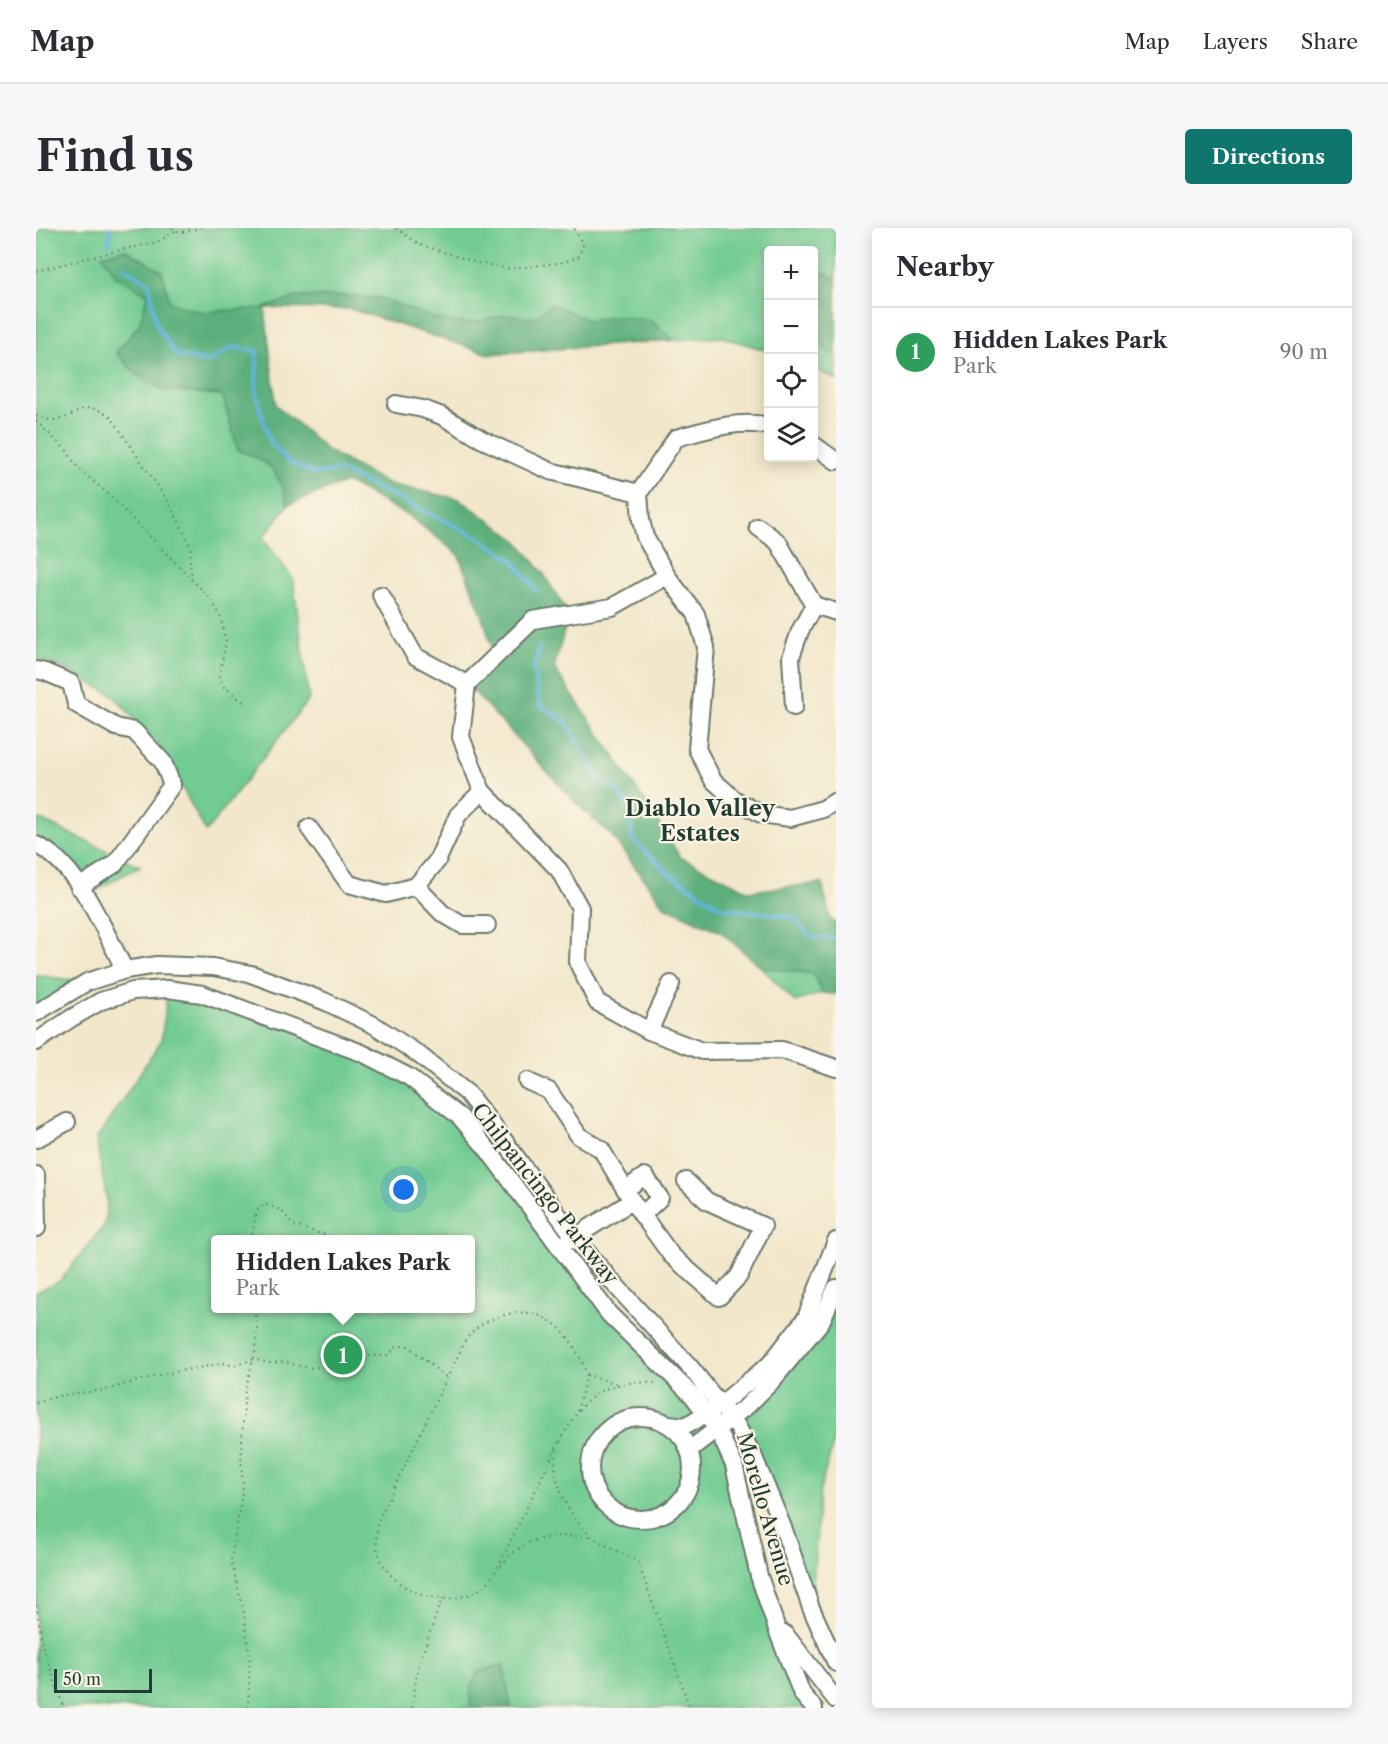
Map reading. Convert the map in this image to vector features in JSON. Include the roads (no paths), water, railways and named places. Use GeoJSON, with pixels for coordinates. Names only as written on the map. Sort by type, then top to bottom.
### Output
{"type":"FeatureCollection","features":[{"type":"Feature","properties":{"kind":"street"},"geometry":{"type":"LineString","coordinates":[[396,404],[423,409],[442,416],[483,440],[550,471],[639,493]]}},
{"type":"Feature","properties":{"kind":"street"},"geometry":{"type":"LineString","coordinates":[[764,425],[755,423],[720,426],[676,438],[639,493],[641,520],[645,537],[667,576],[696,614],[706,647],[697,749],[713,780],[734,799],[762,814],[790,818],[823,809],[836,801]]}},
{"type":"Feature","properties":{"kind":"street"},"geometry":{"type":"LineString","coordinates":[[818,448],[836,461]]}},
{"type":"Feature","properties":{"kind":"street"},"geometry":{"type":"LineString","coordinates":[[758,527],[778,542],[814,605],[836,612]]}},
{"type":"Feature","properties":{"kind":"street"},"geometry":{"type":"LineString","coordinates":[[667,576],[612,607],[533,620],[467,684],[461,737],[482,792],[559,870],[580,908],[578,963],[597,1002],[649,1031],[702,1051],[782,1050],[836,1068]]}},
{"type":"Feature","properties":{"kind":"street"},"geometry":{"type":"LineString","coordinates":[[381,595],[416,656],[467,684]]}},
{"type":"Feature","properties":{"kind":"street"},"geometry":{"type":"LineString","coordinates":[[794,707],[791,657],[800,631],[814,605]]}},
{"type":"Feature","properties":{"kind":"street"},"geometry":{"type":"LineString","coordinates":[[36,670],[71,683],[76,704],[116,727],[134,731],[163,762],[172,786],[115,864],[79,887]]}},
{"type":"Feature","properties":{"kind":"street"},"geometry":{"type":"LineString","coordinates":[[309,828],[350,884],[386,894],[416,886],[437,861],[458,815],[482,792]]}},
{"type":"Feature","properties":{"kind":"street"},"geometry":{"type":"LineString","coordinates":[[36,845],[48,850],[60,860],[79,887],[125,970]]}},
{"type":"Feature","properties":{"kind":"street"},"geometry":{"type":"LineString","coordinates":[[416,886],[442,913],[462,925],[487,925]]}},
{"type":"Feature","properties":{"kind":"street","name":"Chilpancingo Parkway"},"geometry":{"type":"LineString","coordinates":[[36,1013],[87,982],[125,970],[157,965],[213,967],[251,974],[324,1001],[374,1025],[418,1054],[467,1093],[575,1238],[690,1367]]}},
{"type":"Feature","properties":{"kind":"street"},"geometry":{"type":"LineString","coordinates":[[649,1031],[671,984]]}},
{"type":"Feature","properties":{"kind":"street","name":"Chilpancingo Parkway"},"geometry":{"type":"LineString","coordinates":[[36,1042],[101,1001],[133,991],[168,989],[202,994],[352,1048],[409,1077],[460,1117],[488,1150],[609,1314],[693,1396],[713,1409],[718,1430]]}},
{"type":"Feature","properties":{"kind":"street"},"geometry":{"type":"LineString","coordinates":[[527,1081],[549,1091],[579,1136],[601,1149],[633,1202],[671,1255],[719,1297],[739,1276],[763,1226],[707,1201],[686,1181]]}},
{"type":"Feature","properties":{"kind":"street"},"geometry":{"type":"LineString","coordinates":[[36,1139],[68,1122]]}},
{"type":"Feature","properties":{"kind":"street"},"geometry":{"type":"LineString","coordinates":[[36,1175],[37,1228]]}},
{"type":"Feature","properties":{"kind":"street"},"geometry":{"type":"LineString","coordinates":[[559,1248],[633,1202]]}},
{"type":"Feature","properties":{"kind":"street"},"geometry":{"type":"LineString","coordinates":[[669,1424],[682,1436],[689,1450],[692,1464],[687,1490],[680,1502],[667,1512],[648,1519],[624,1517],[610,1510],[598,1497],[591,1482],[589,1466],[592,1448],[606,1429],[616,1422],[637,1416],[685,1426],[713,1409],[770,1364],[806,1318],[836,1241]]}},
{"type":"Feature","properties":{"kind":"street","name":"Morello Avenue"},"geometry":{"type":"LineString","coordinates":[[814,1708],[802,1694],[772,1616],[759,1576],[734,1465],[718,1430],[772,1381],[821,1322],[836,1288]]}},
{"type":"Feature","properties":{"kind":"street","name":"Morello Avenue"},"geometry":{"type":"LineString","coordinates":[[690,1367],[713,1409],[731,1419],[753,1455],[811,1608],[836,1663]]}},
{"type":"Feature","properties":{"kind":"street"},"geometry":{"type":"LineString","coordinates":[[689,1450],[718,1430]]}},
{"type":"Feature","properties":{"kind":"street","name":"Morello Avenue"},"geometry":{"type":"LineString","coordinates":[[772,1616],[836,1700]]}},
{"type":"Feature","properties":{"kind":"waterway"},"geometry":{"type":"LineString","coordinates":[[109,243],[110,228]]}},
{"type":"Feature","properties":{"kind":"waterway"},"geometry":{"type":"LineString","coordinates":[[124,267],[149,283],[157,326],[176,355],[208,362],[233,347],[257,351],[256,391],[261,412],[270,442],[289,462],[315,474],[341,471],[474,535],[512,559],[537,591]]}},
{"type":"Feature","properties":{"kind":"waterway"},"geometry":{"type":"LineString","coordinates":[[540,647],[533,669],[540,705],[566,722],[598,777],[620,794],[631,810],[632,839],[671,875],[723,908],[793,917],[809,936],[836,939]]}},
{"type":"Feature","properties":{"kind":"place","name":"Hidden Lakes Park"},"geometry":{"type":"Point","coordinates":[343,1355]}},
{"type":"Feature","properties":{"kind":"district","name":"Diablo Valley Estates"},"geometry":{"type":"Point","coordinates":[700,820]}}]}
